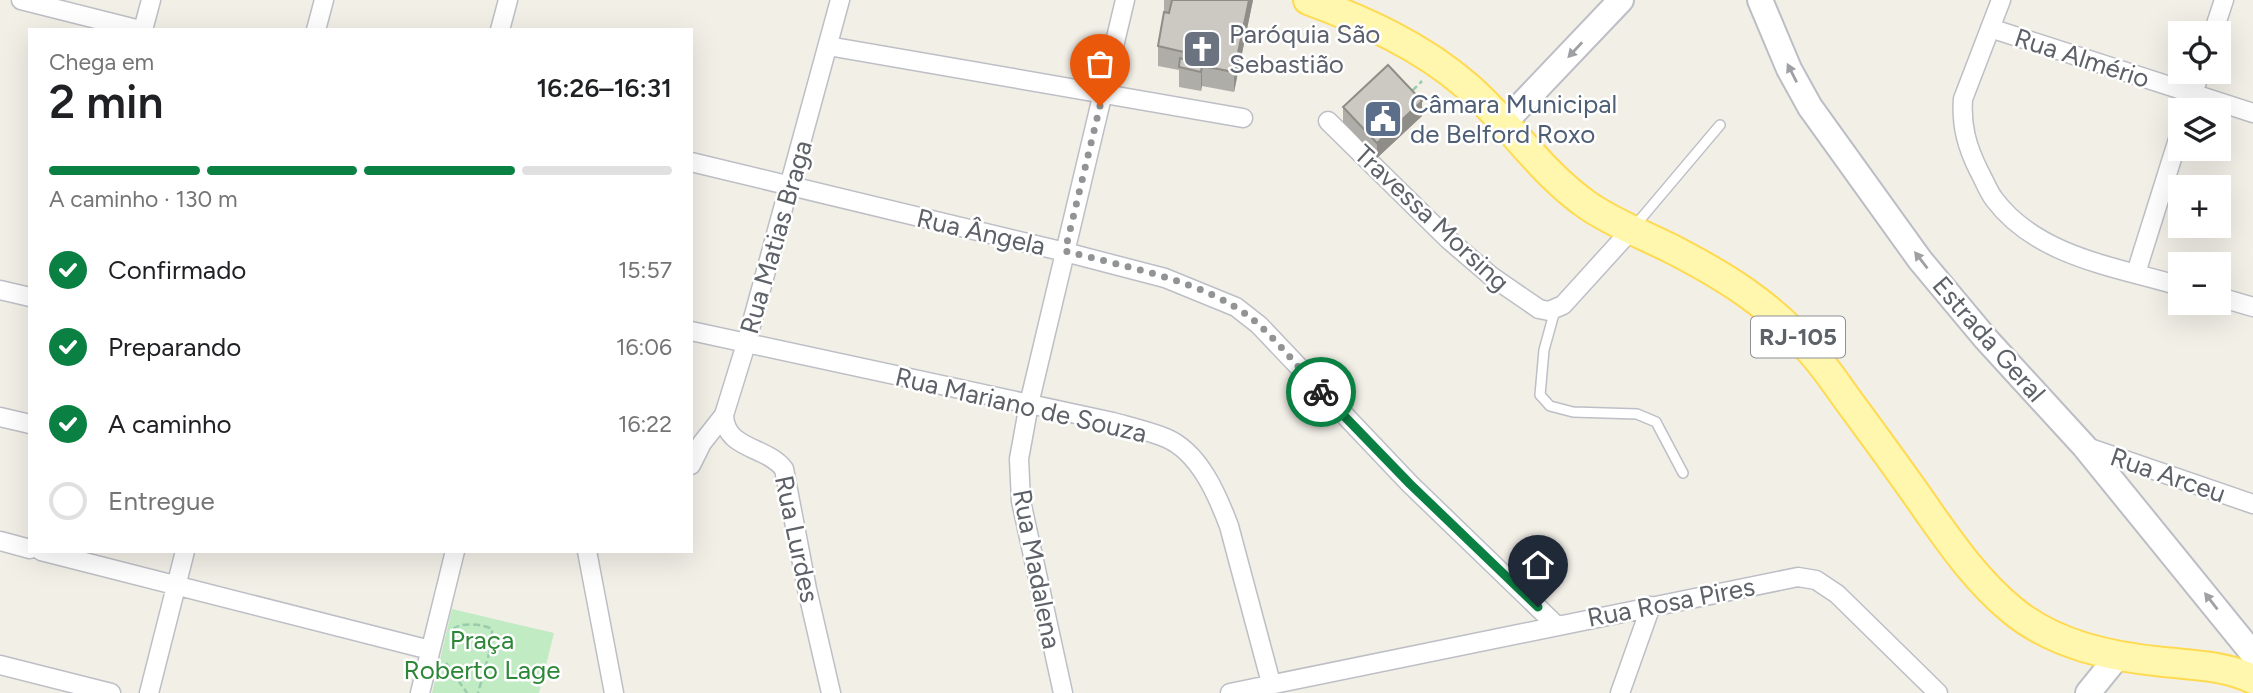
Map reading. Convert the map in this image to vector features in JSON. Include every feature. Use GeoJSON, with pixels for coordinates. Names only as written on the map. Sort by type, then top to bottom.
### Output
{"type":"FeatureCollection","features":[{"type":"Feature","properties":{"kind":"main road","name":"RJ-105"},"geometry":{"type":"LineString","coordinates":[[1322,2],[1428,56],[1468,86],[1534,159],[1571,192],[1607,218],[1734,283],[1785,322],[1812,352],[1956,550],[1987,587],[2014,612],[2057,638],[2118,656],[2212,667],[2237,672],[2253,679]]}},
{"type":"Feature","properties":{"kind":"street"},"geometry":{"type":"LineString","coordinates":[[20,0],[134,28]]}},
{"type":"Feature","properties":{"kind":"street"},"geometry":{"type":"LineString","coordinates":[[143,28],[151,0]]}},
{"type":"Feature","properties":{"kind":"street"},"geometry":{"type":"LineString","coordinates":[[317,28],[324,0]]}},
{"type":"Feature","properties":{"kind":"street"},"geometry":{"type":"LineString","coordinates":[[501,28],[508,0]]}},
{"type":"Feature","properties":{"kind":"street","name":"Rua Matias Braga"},"geometry":{"type":"LineString","coordinates":[[693,461],[702,443],[724,415],[840,0]]}},
{"type":"Feature","properties":{"kind":"street","name":"Rua Madalena"},"geometry":{"type":"LineString","coordinates":[[1063,693],[1021,500],[1019,459],[1029,404],[1125,0]]}},
{"type":"Feature","properties":{"kind":"street"},"geometry":{"type":"LineString","coordinates":[[1504,123],[1621,0]]}},
{"type":"Feature","properties":{"kind":"street","name":"Estrada Geral"},"geometry":{"type":"LineString","coordinates":[[1760,0],[1789,69],[1810,107],[1920,260],[1986,339],[2084,446],[2253,654]]}},
{"type":"Feature","properties":{"kind":"street"},"geometry":{"type":"LineString","coordinates":[[2001,0],[1963,99],[1962,124],[1966,143],[1993,198],[2009,216],[2046,242],[2081,259],[2168,282]]}},
{"type":"Feature","properties":{"kind":"street"},"geometry":{"type":"LineString","coordinates":[[2217,21],[2224,0]]}},
{"type":"Feature","properties":{"kind":"street","name":"Rua Almério"},"geometry":{"type":"LineString","coordinates":[[1990,27],[2177,98]]}},
{"type":"Feature","properties":{"kind":"street"},"geometry":{"type":"LineString","coordinates":[[828,46],[1244,118]]}},
{"type":"Feature","properties":{"kind":"street","name":"Rua Almério"},"geometry":{"type":"LineString","coordinates":[[2231,110],[2253,113]]}},
{"type":"Feature","properties":{"kind":"street","name":"Travessa Morsing"},"geometry":{"type":"LineString","coordinates":[[1328,121],[1448,240],[1491,276],[1539,309],[1555,309]]}},
{"type":"Feature","properties":{"kind":"street"},"geometry":{"type":"LineString","coordinates":[[2136,273],[2171,161]]}},
{"type":"Feature","properties":{"kind":"street","name":"Rua Ângela"},"geometry":{"type":"LineString","coordinates":[[693,163],[1065,251],[1165,278],[1207,294],[1249,317],[1410,484],[1556,625]]}},
{"type":"Feature","properties":{"kind":"street"},"geometry":{"type":"LineString","coordinates":[[1555,309],[1569,300],[1632,229]]}},
{"type":"Feature","properties":{"kind":"street"},"geometry":{"type":"LineString","coordinates":[[0,290],[28,297]]}},
{"type":"Feature","properties":{"kind":"street"},"geometry":{"type":"LineString","coordinates":[[2231,301],[2253,307]]}},
{"type":"Feature","properties":{"kind":"street","name":"Rua Mariano de Souza"},"geometry":{"type":"LineString","coordinates":[[693,331],[1113,422],[1168,439],[1187,453],[1204,473],[1220,502],[1229,526],[1271,683]]}},
{"type":"Feature","properties":{"kind":"street","name":"Rua Lurdes"},"geometry":{"type":"LineString","coordinates":[[724,415],[728,433],[739,442],[779,461],[785,469],[807,589],[831,693]]}},
{"type":"Feature","properties":{"kind":"street"},"geometry":{"type":"LineString","coordinates":[[0,417],[28,424]]}},
{"type":"Feature","properties":{"kind":"street","name":"Rua Arceu"},"geometry":{"type":"LineString","coordinates":[[2084,446],[2253,504]]}},
{"type":"Feature","properties":{"kind":"street"},"geometry":{"type":"LineString","coordinates":[[0,541],[28,548]]}},
{"type":"Feature","properties":{"kind":"street"},"geometry":{"type":"LineString","coordinates":[[49,553],[430,650]]}},
{"type":"Feature","properties":{"kind":"street"},"geometry":{"type":"LineString","coordinates":[[149,693],[184,553]]}},
{"type":"Feature","properties":{"kind":"street"},"geometry":{"type":"LineString","coordinates":[[420,693],[454,553]]}},
{"type":"Feature","properties":{"kind":"street"},"geometry":{"type":"LineString","coordinates":[[587,553],[614,693]]}},
{"type":"Feature","properties":{"kind":"street","name":"Rua Rosa Pires"},"geometry":{"type":"LineString","coordinates":[[1230,693],[1798,577],[1811,578],[1837,594],[1938,693]]}},
{"type":"Feature","properties":{"kind":"street"},"geometry":{"type":"LineString","coordinates":[[1620,693],[1651,606]]}},
{"type":"Feature","properties":{"kind":"street"},"geometry":{"type":"LineString","coordinates":[[2088,693],[2118,656]]}},
{"type":"Feature","properties":{"kind":"street"},"geometry":{"type":"LineString","coordinates":[[0,665],[111,693]]}},
{"type":"Feature","properties":{"kind":"lane"},"geometry":{"type":"LineString","coordinates":[[1632,229],[1720,125]]}},
{"type":"Feature","properties":{"kind":"lane"},"geometry":{"type":"LineString","coordinates":[[1555,309],[1544,350],[1540,395],[1550,406],[1573,412],[1637,414],[1656,422],[1683,473]]}},
{"type":"Feature","properties":{"kind":"path"},"geometry":{"type":"LineString","coordinates":[[1405,98],[1429,73]]}},
{"type":"Feature","properties":{"kind":"path"},"geometry":{"type":"LineString","coordinates":[[450,640],[457,625],[488,626],[492,629],[492,643],[478,693]]}},
{"type":"Feature","properties":{"kind":"path"},"geometry":{"type":"LineString","coordinates":[[443,672],[445,662],[467,693]]}},
{"type":"Feature","properties":{"kind":"green space","name":"Praça Roberto Lage"},"geometry":{"type":"Polygon","coordinates":[[[452,609],[554,633],[539,693],[432,693],[452,609]]]}},
{"type":"Feature","properties":{"kind":"building","name":"Paróquia São Sebastião"},"geometry":{"type":"Polygon","coordinates":[[[1172,0],[1249,0],[1234,72],[1202,66],[1201,72],[1179,67],[1180,58],[1186,60],[1188,53],[1158,46],[1164,12],[1169,13],[1172,0]]]}},
{"type":"Feature","properties":{"kind":"building","name":"Câmara Municipal de Belford Roxo"},"geometry":{"type":"Polygon","coordinates":[[[1388,65],[1422,101],[1377,143],[1343,107],[1388,65]]]}},
{"type":"Feature","properties":{"kind":"way so far"},"geometry":{"type":"LineString","coordinates":[[1100,106],[1065,251],[1165,278],[1236,307],[1259,325],[1321,392]]}},
{"type":"Feature","properties":{"kind":"place","name":"Paróquia São Sebastião"},"geometry":{"type":"Point","coordinates":[1202,49]}},
{"type":"Feature","properties":{"kind":"place","name":"Câmara Municipal de Belford Roxo"},"geometry":{"type":"Point","coordinates":[1383,119]}},
{"type":"Feature","properties":{"kind":"route"},"geometry":{"type":"LineString","coordinates":[[1321,392],[1410,484],[1538,607]]}}]}
